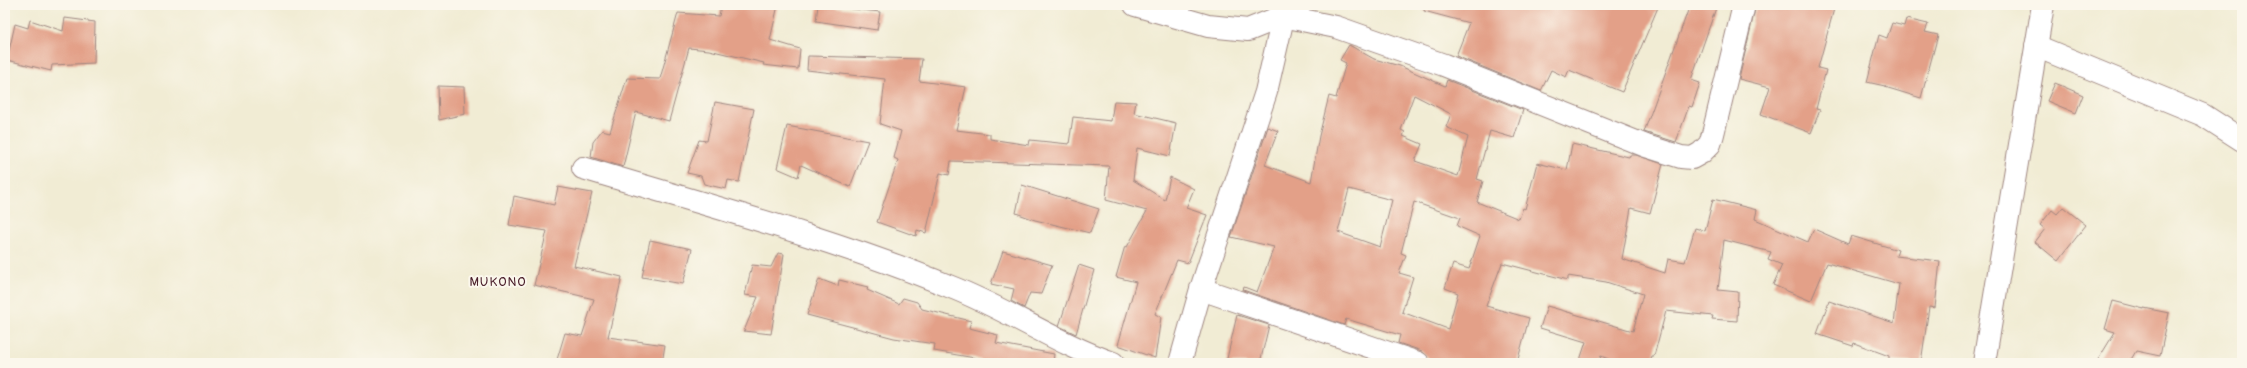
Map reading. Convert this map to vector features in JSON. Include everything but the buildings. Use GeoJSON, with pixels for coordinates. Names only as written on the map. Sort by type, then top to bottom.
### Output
{"type":"FeatureCollection","features":[{"type":"Feature","properties":{"kind":"street"},"geometry":{"type":"LineString","coordinates":[[1135,5],[1208,26],[1248,30],[1284,10],[1408,52],[1646,146],[1681,157],[1692,158],[1702,153],[1710,144],[1744,5]]}},
{"type":"Feature","properties":{"kind":"street"},"geometry":{"type":"LineString","coordinates":[[1984,363],[2043,5]]}},
{"type":"Feature","properties":{"kind":"street"},"geometry":{"type":"LineString","coordinates":[[1180,363],[1201,290],[1266,92],[1284,10]]}},
{"type":"Feature","properties":{"kind":"street"},"geometry":{"type":"LineString","coordinates":[[2036,46],[2203,115],[2242,140]]}},
{"type":"Feature","properties":{"kind":"street"},"geometry":{"type":"LineString","coordinates":[[583,168],[765,222],[882,260],[953,287],[1073,348],[1113,363]]}},
{"type":"Feature","properties":{"kind":"street"},"geometry":{"type":"LineString","coordinates":[[1201,290],[1418,363]]}},
{"type":"Feature","properties":{"kind":"district","name":"MUKONO"},"geometry":{"type":"Point","coordinates":[498,282]}}]}
